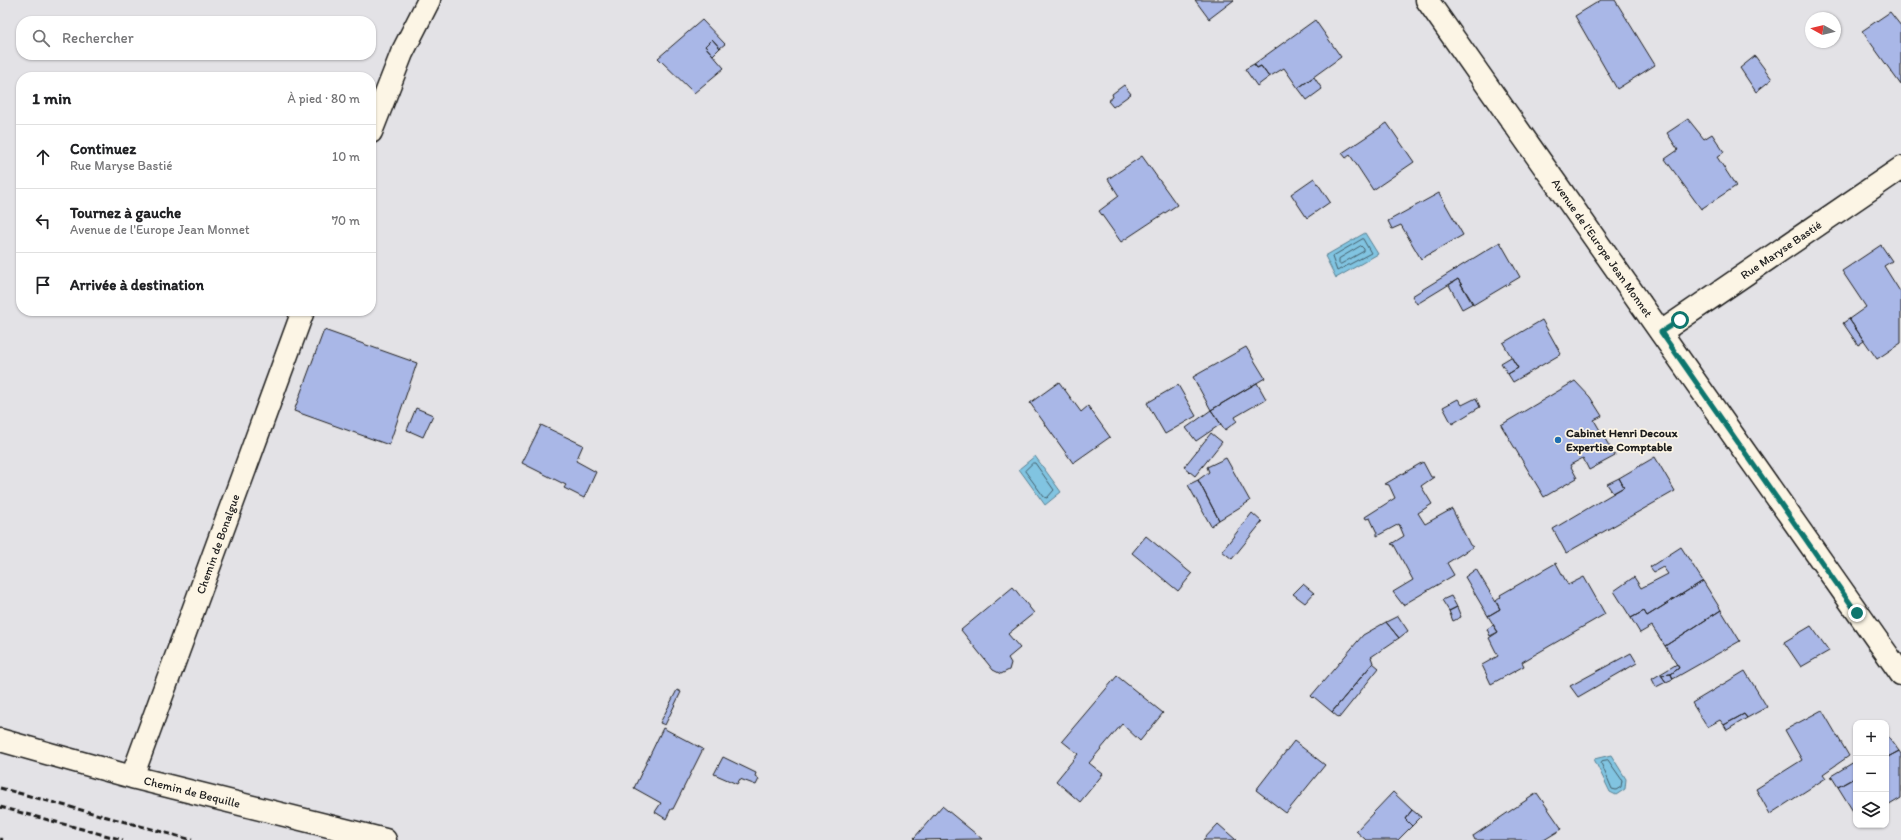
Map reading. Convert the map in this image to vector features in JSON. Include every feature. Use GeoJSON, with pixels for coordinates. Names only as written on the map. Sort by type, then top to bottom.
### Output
{"type":"FeatureCollection","features":[{"type":"Feature","properties":{"kind":"street"},"geometry":{"type":"LineString","coordinates":[[376,119],[402,53],[429,0]]}},
{"type":"Feature","properties":{"kind":"street","name":"Avenue de l'Europe Jean Monnet"},"geometry":{"type":"LineString","coordinates":[[1427,0],[1901,674]]}},
{"type":"Feature","properties":{"kind":"street","name":"Rue Maryse Bastié"},"geometry":{"type":"LineString","coordinates":[[1661,332],[1901,168]]}},
{"type":"Feature","properties":{"kind":"street","name":"Chemin de Bonalgue"},"geometry":{"type":"LineString","coordinates":[[132,777],[301,316]]}},
{"type":"Feature","properties":{"kind":"street","name":"Chemin de Bequille"},"geometry":{"type":"LineString","coordinates":[[0,740],[132,777],[384,840]]}},
{"type":"Feature","properties":{"kind":"water"},"geometry":{"type":"Polygon","coordinates":[[[1365,233],[1378,254],[1336,278],[1325,256],[1365,233]]]}},
{"type":"Feature","properties":{"kind":"water"},"geometry":{"type":"Polygon","coordinates":[[[1035,456],[1061,492],[1045,505],[1019,469],[1035,456]]]}},
{"type":"Feature","properties":{"kind":"water"},"geometry":{"type":"Polygon","coordinates":[[[1611,755],[1626,779],[1625,789],[1616,795],[1610,792],[1594,759],[1611,755]]]}},
{"type":"Feature","properties":{"kind":"building"},"geometry":{"type":"Polygon","coordinates":[[[1195,0],[1234,0],[1209,19],[1195,0]]]}},
{"type":"Feature","properties":{"kind":"building"},"geometry":{"type":"Polygon","coordinates":[[[1601,0],[1615,0],[1655,65],[1617,89],[1575,16],[1601,0]]]}},
{"type":"Feature","properties":{"kind":"building"},"geometry":{"type":"Polygon","coordinates":[[[1890,12],[1901,26],[1901,85],[1862,31],[1890,12]]]}},
{"type":"Feature","properties":{"kind":"building"},"geometry":{"type":"Polygon","coordinates":[[[702,20],[725,44],[720,48],[712,39],[705,46],[724,68],[694,93],[658,58],[702,20]]]}},
{"type":"Feature","properties":{"kind":"building"},"geometry":{"type":"Polygon","coordinates":[[[1315,20],[1341,57],[1298,88],[1284,68],[1269,77],[1261,66],[1257,68],[1254,64],[1315,20]]]}},
{"type":"Feature","properties":{"kind":"building"},"geometry":{"type":"Polygon","coordinates":[[[712,39],[720,48],[713,55],[705,46],[712,39]]]}},
{"type":"Feature","properties":{"kind":"building"},"geometry":{"type":"Polygon","coordinates":[[[1755,56],[1772,79],[1756,92],[1740,68],[1755,56]]]}},
{"type":"Feature","properties":{"kind":"building"},"geometry":{"type":"Polygon","coordinates":[[[1254,64],[1257,68],[1261,66],[1269,77],[1257,86],[1245,69],[1254,64]]]}},
{"type":"Feature","properties":{"kind":"building"},"geometry":{"type":"Polygon","coordinates":[[[1314,77],[1322,89],[1307,100],[1298,88],[1314,77]]]}},
{"type":"Feature","properties":{"kind":"building"},"geometry":{"type":"Polygon","coordinates":[[[1124,85],[1131,94],[1113,107],[1108,101],[1113,97],[1112,94],[1124,85]]]}},
{"type":"Feature","properties":{"kind":"building"},"geometry":{"type":"Polygon","coordinates":[[[1688,119],[1704,139],[1712,134],[1724,152],[1717,157],[1736,186],[1701,209],[1665,159],[1678,150],[1667,133],[1688,119]]]}},
{"type":"Feature","properties":{"kind":"building"},"geometry":{"type":"Polygon","coordinates":[[[1387,123],[1414,162],[1373,190],[1350,155],[1346,158],[1342,153],[1387,123]]]}},
{"type":"Feature","properties":{"kind":"building"},"geometry":{"type":"Polygon","coordinates":[[[1142,156],[1177,205],[1121,242],[1099,211],[1119,196],[1108,179],[1142,156]]]}},
{"type":"Feature","properties":{"kind":"building"},"geometry":{"type":"Polygon","coordinates":[[[1314,178],[1330,202],[1307,218],[1291,194],[1314,178]]]}},
{"type":"Feature","properties":{"kind":"building"},"geometry":{"type":"Polygon","coordinates":[[[1439,193],[1463,235],[1421,259],[1401,225],[1392,229],[1388,221],[1439,193]]]}},
{"type":"Feature","properties":{"kind":"building"},"geometry":{"type":"Polygon","coordinates":[[[1500,242],[1520,277],[1473,305],[1458,279],[1417,304],[1412,296],[1500,242]]]}},
{"type":"Feature","properties":{"kind":"building"},"geometry":{"type":"Polygon","coordinates":[[[1881,245],[1892,261],[1884,266],[1901,293],[1901,343],[1877,359],[1849,319],[1866,307],[1842,271],[1881,245]]]}},
{"type":"Feature","properties":{"kind":"building"},"geometry":{"type":"Polygon","coordinates":[[[1458,279],[1473,303],[1462,309],[1449,285],[1458,279]]]}},
{"type":"Feature","properties":{"kind":"building"},"geometry":{"type":"Polygon","coordinates":[[[1849,319],[1864,341],[1858,345],[1843,323],[1849,319]]]}},
{"type":"Feature","properties":{"kind":"building"},"geometry":{"type":"Polygon","coordinates":[[[1542,320],[1561,354],[1513,382],[1508,374],[1518,368],[1503,343],[1542,320]]]}},
{"type":"Feature","properties":{"kind":"building"},"geometry":{"type":"Polygon","coordinates":[[[324,330],[417,363],[389,445],[294,411],[324,330]]]}},
{"type":"Feature","properties":{"kind":"building"},"geometry":{"type":"Polygon","coordinates":[[[1246,347],[1265,378],[1211,410],[1193,377],[1246,347]]]}},
{"type":"Feature","properties":{"kind":"building"},"geometry":{"type":"Polygon","coordinates":[[[1511,357],[1518,368],[1508,374],[1501,363],[1511,357]]]}},
{"type":"Feature","properties":{"kind":"building","name":"Cabinet Henri Decoux Expertise Comptable"},"geometry":{"type":"Polygon","coordinates":[[[1575,381],[1590,397],[1602,416],[1594,420],[1615,456],[1589,470],[1583,458],[1570,465],[1577,478],[1544,497],[1501,425],[1575,381]]]}},
{"type":"Feature","properties":{"kind":"building"},"geometry":{"type":"Polygon","coordinates":[[[1059,382],[1081,412],[1088,406],[1110,437],[1073,463],[1030,403],[1059,382]]]}},
{"type":"Feature","properties":{"kind":"building"},"geometry":{"type":"Polygon","coordinates":[[[1257,383],[1266,399],[1235,417],[1237,421],[1225,430],[1211,410],[1257,383]]]}},
{"type":"Feature","properties":{"kind":"building"},"geometry":{"type":"Polygon","coordinates":[[[1178,385],[1196,416],[1165,434],[1147,403],[1178,385]]]}},
{"type":"Feature","properties":{"kind":"building"},"geometry":{"type":"Polygon","coordinates":[[[1476,398],[1480,407],[1452,424],[1443,407],[1458,399],[1462,405],[1476,398]]]}},
{"type":"Feature","properties":{"kind":"building"},"geometry":{"type":"Polygon","coordinates":[[[416,408],[433,415],[423,437],[407,430],[416,408]]]}},
{"type":"Feature","properties":{"kind":"building"},"geometry":{"type":"Polygon","coordinates":[[[1211,410],[1221,424],[1196,441],[1186,428],[1211,410]]]}},
{"type":"Feature","properties":{"kind":"building"},"geometry":{"type":"Polygon","coordinates":[[[541,425],[583,445],[576,461],[596,472],[584,498],[564,488],[566,485],[522,463],[541,425]]]}},
{"type":"Feature","properties":{"kind":"building"},"geometry":{"type":"Polygon","coordinates":[[[1211,433],[1222,442],[1195,476],[1184,467],[1211,433]]]}},
{"type":"Feature","properties":{"kind":"building"},"geometry":{"type":"Polygon","coordinates":[[[1655,457],[1675,491],[1566,553],[1553,529],[1624,487],[1619,478],[1655,457]]]}},
{"type":"Feature","properties":{"kind":"building"},"geometry":{"type":"Polygon","coordinates":[[[1226,458],[1250,501],[1219,520],[1198,480],[1209,472],[1207,467],[1226,458]]]}},
{"type":"Feature","properties":{"kind":"building"},"geometry":{"type":"Polygon","coordinates":[[[1423,462],[1431,477],[1434,477],[1421,486],[1432,504],[1418,513],[1425,524],[1452,509],[1470,545],[1473,547],[1447,563],[1454,575],[1403,605],[1393,592],[1413,580],[1394,545],[1391,544],[1404,536],[1399,524],[1377,536],[1370,518],[1366,519],[1365,517],[1395,498],[1389,485],[1385,484],[1423,462]]]}},
{"type":"Feature","properties":{"kind":"building"},"geometry":{"type":"Polygon","coordinates":[[[1619,478],[1624,487],[1613,493],[1607,484],[1619,478]]]}},
{"type":"Feature","properties":{"kind":"building"},"geometry":{"type":"Polygon","coordinates":[[[1198,480],[1219,520],[1211,526],[1188,485],[1198,480]]]}},
{"type":"Feature","properties":{"kind":"building"},"geometry":{"type":"Polygon","coordinates":[[[1252,513],[1262,522],[1232,559],[1222,551],[1252,513]]]}},
{"type":"Feature","properties":{"kind":"building"},"geometry":{"type":"Polygon","coordinates":[[[1146,536],[1192,574],[1178,591],[1132,553],[1146,536]]]}},
{"type":"Feature","properties":{"kind":"building"},"geometry":{"type":"Polygon","coordinates":[[[1681,547],[1703,581],[1647,616],[1644,611],[1631,618],[1614,591],[1634,577],[1641,588],[1668,574],[1663,567],[1654,572],[1650,567],[1681,547]]]}},
{"type":"Feature","properties":{"kind":"building"},"geometry":{"type":"Polygon","coordinates":[[[1556,563],[1568,585],[1584,577],[1605,614],[1522,662],[1524,666],[1491,684],[1482,665],[1498,656],[1489,638],[1498,632],[1488,616],[1500,609],[1496,601],[1501,597],[1500,595],[1556,563]]]}},
{"type":"Feature","properties":{"kind":"building"},"geometry":{"type":"Polygon","coordinates":[[[1476,569],[1500,609],[1488,616],[1465,577],[1476,569]]]}},
{"type":"Feature","properties":{"kind":"building"},"geometry":{"type":"Polygon","coordinates":[[[1703,581],[1721,610],[1665,646],[1652,626],[1640,633],[1631,618],[1644,611],[1647,616],[1703,581]]]}},
{"type":"Feature","properties":{"kind":"building"},"geometry":{"type":"Polygon","coordinates":[[[1303,584],[1314,593],[1305,603],[1293,594],[1303,584]]]}},
{"type":"Feature","properties":{"kind":"building"},"geometry":{"type":"Polygon","coordinates":[[[1013,587],[1034,613],[1008,634],[1020,648],[1008,658],[1011,663],[1009,670],[1001,674],[993,670],[961,630],[1013,587]]]}},
{"type":"Feature","properties":{"kind":"building"},"geometry":{"type":"Polygon","coordinates":[[[1451,596],[1457,607],[1449,611],[1442,600],[1451,596]]]}},
{"type":"Feature","properties":{"kind":"building"},"geometry":{"type":"Polygon","coordinates":[[[1457,607],[1461,617],[1453,621],[1449,611],[1457,607]]]}},
{"type":"Feature","properties":{"kind":"building"},"geometry":{"type":"Polygon","coordinates":[[[1721,610],[1740,641],[1673,679],[1671,674],[1679,668],[1665,646],[1721,610]]]}},
{"type":"Feature","properties":{"kind":"building"},"geometry":{"type":"Polygon","coordinates":[[[1398,616],[1408,631],[1399,638],[1386,622],[1398,616]]]}},
{"type":"Feature","properties":{"kind":"building"},"geometry":{"type":"Polygon","coordinates":[[[1386,622],[1399,638],[1371,657],[1373,663],[1332,712],[1314,697],[1313,698],[1311,696],[1363,635],[1386,622]]]}},
{"type":"Feature","properties":{"kind":"building"},"geometry":{"type":"Polygon","coordinates":[[[1493,625],[1498,632],[1490,636],[1487,629],[1493,625]]]}},
{"type":"Feature","properties":{"kind":"building"},"geometry":{"type":"Polygon","coordinates":[[[1811,626],[1829,651],[1801,667],[1784,642],[1811,626]]]}},
{"type":"Feature","properties":{"kind":"building"},"geometry":{"type":"Polygon","coordinates":[[[1631,653],[1637,663],[1578,697],[1570,686],[1631,653]]]}},
{"type":"Feature","properties":{"kind":"building"},"geometry":{"type":"Polygon","coordinates":[[[1373,663],[1379,668],[1339,718],[1332,712],[1373,663]]]}},
{"type":"Feature","properties":{"kind":"building"},"geometry":{"type":"Polygon","coordinates":[[[1677,664],[1679,668],[1671,674],[1661,675],[1666,682],[1656,687],[1652,679],[1677,664]]]}},
{"type":"Feature","properties":{"kind":"building"},"geometry":{"type":"Polygon","coordinates":[[[1745,671],[1767,707],[1747,718],[1744,714],[1724,725],[1720,720],[1707,727],[1692,703],[1745,671]]]}},
{"type":"Feature","properties":{"kind":"building"},"geometry":{"type":"Polygon","coordinates":[[[1671,674],[1673,679],[1666,682],[1661,675],[1671,674]]]}},
{"type":"Feature","properties":{"kind":"building"},"geometry":{"type":"Polygon","coordinates":[[[1117,676],[1163,713],[1140,741],[1122,724],[1089,763],[1103,774],[1080,802],[1056,781],[1078,754],[1062,741],[1117,676]]]}},
{"type":"Feature","properties":{"kind":"building"},"geometry":{"type":"Polygon","coordinates":[[[677,690],[681,692],[665,725],[660,723],[677,690]]]}},
{"type":"Feature","properties":{"kind":"building"},"geometry":{"type":"Polygon","coordinates":[[[1822,710],[1849,756],[1823,774],[1826,778],[1770,814],[1756,789],[1802,760],[1785,730],[1822,710]]]}},
{"type":"Feature","properties":{"kind":"building"},"geometry":{"type":"Polygon","coordinates":[[[1744,714],[1747,718],[1727,730],[1724,725],[1744,714]]]}},
{"type":"Feature","properties":{"kind":"building"},"geometry":{"type":"Polygon","coordinates":[[[663,728],[703,749],[673,809],[671,809],[666,819],[655,812],[661,803],[634,788],[663,728]]]}},
{"type":"Feature","properties":{"kind":"building"},"geometry":{"type":"Polygon","coordinates":[[[1889,738],[1899,751],[1889,756],[1889,738]]]}},
{"type":"Feature","properties":{"kind":"building"},"geometry":{"type":"Polygon","coordinates":[[[1294,741],[1325,765],[1286,813],[1256,790],[1294,741]]]}},
{"type":"Feature","properties":{"kind":"building"},"geometry":{"type":"Polygon","coordinates":[[[1899,751],[1901,754],[1901,798],[1889,805],[1889,792],[1889,756],[1899,751]]]}},
{"type":"Feature","properties":{"kind":"building"},"geometry":{"type":"Polygon","coordinates":[[[723,757],[756,773],[755,776],[759,779],[756,785],[740,779],[737,784],[714,774],[723,757]]]}},
{"type":"Feature","properties":{"kind":"building"},"geometry":{"type":"Polygon","coordinates":[[[1853,763],[1853,779],[1838,787],[1831,776],[1853,763]]]}},
{"type":"Feature","properties":{"kind":"building"},"geometry":{"type":"Polygon","coordinates":[[[1853,779],[1853,811],[1838,787],[1853,779]]]}},
{"type":"Feature","properties":{"kind":"building"},"geometry":{"type":"Polygon","coordinates":[[[1393,792],[1412,810],[1405,819],[1412,826],[1398,840],[1366,840],[1356,831],[1393,792]]]}},
{"type":"Feature","properties":{"kind":"building"},"geometry":{"type":"Polygon","coordinates":[[[1537,793],[1562,829],[1544,840],[1475,840],[1473,836],[1537,793]]]}},
{"type":"Feature","properties":{"kind":"building"},"geometry":{"type":"Polygon","coordinates":[[[942,806],[982,839],[916,840],[914,838],[942,806]]]}},
{"type":"Feature","properties":{"kind":"building"},"geometry":{"type":"Polygon","coordinates":[[[1412,810],[1421,817],[1412,826],[1405,819],[1412,810]]]}},
{"type":"Feature","properties":{"kind":"building"},"geometry":{"type":"Polygon","coordinates":[[[1218,824],[1236,840],[1203,840],[1218,824]]]}},
{"type":"Feature","properties":{"kind":"railway"},"geometry":{"type":"LineString","coordinates":[[0,788],[192,840]]}},
{"type":"Feature","properties":{"kind":"railway"},"geometry":{"type":"LineString","coordinates":[[0,807],[123,840]]}},
{"type":"Feature","properties":{"kind":"place","name":"Cabinet Henri Decoux Expertise Comptable"},"geometry":{"type":"Point","coordinates":[1558,440]}},
{"type":"Feature","properties":{"kind":"route"},"geometry":{"type":"LineString","coordinates":[[1680,320],[1661,332],[1857,613]]}}]}
